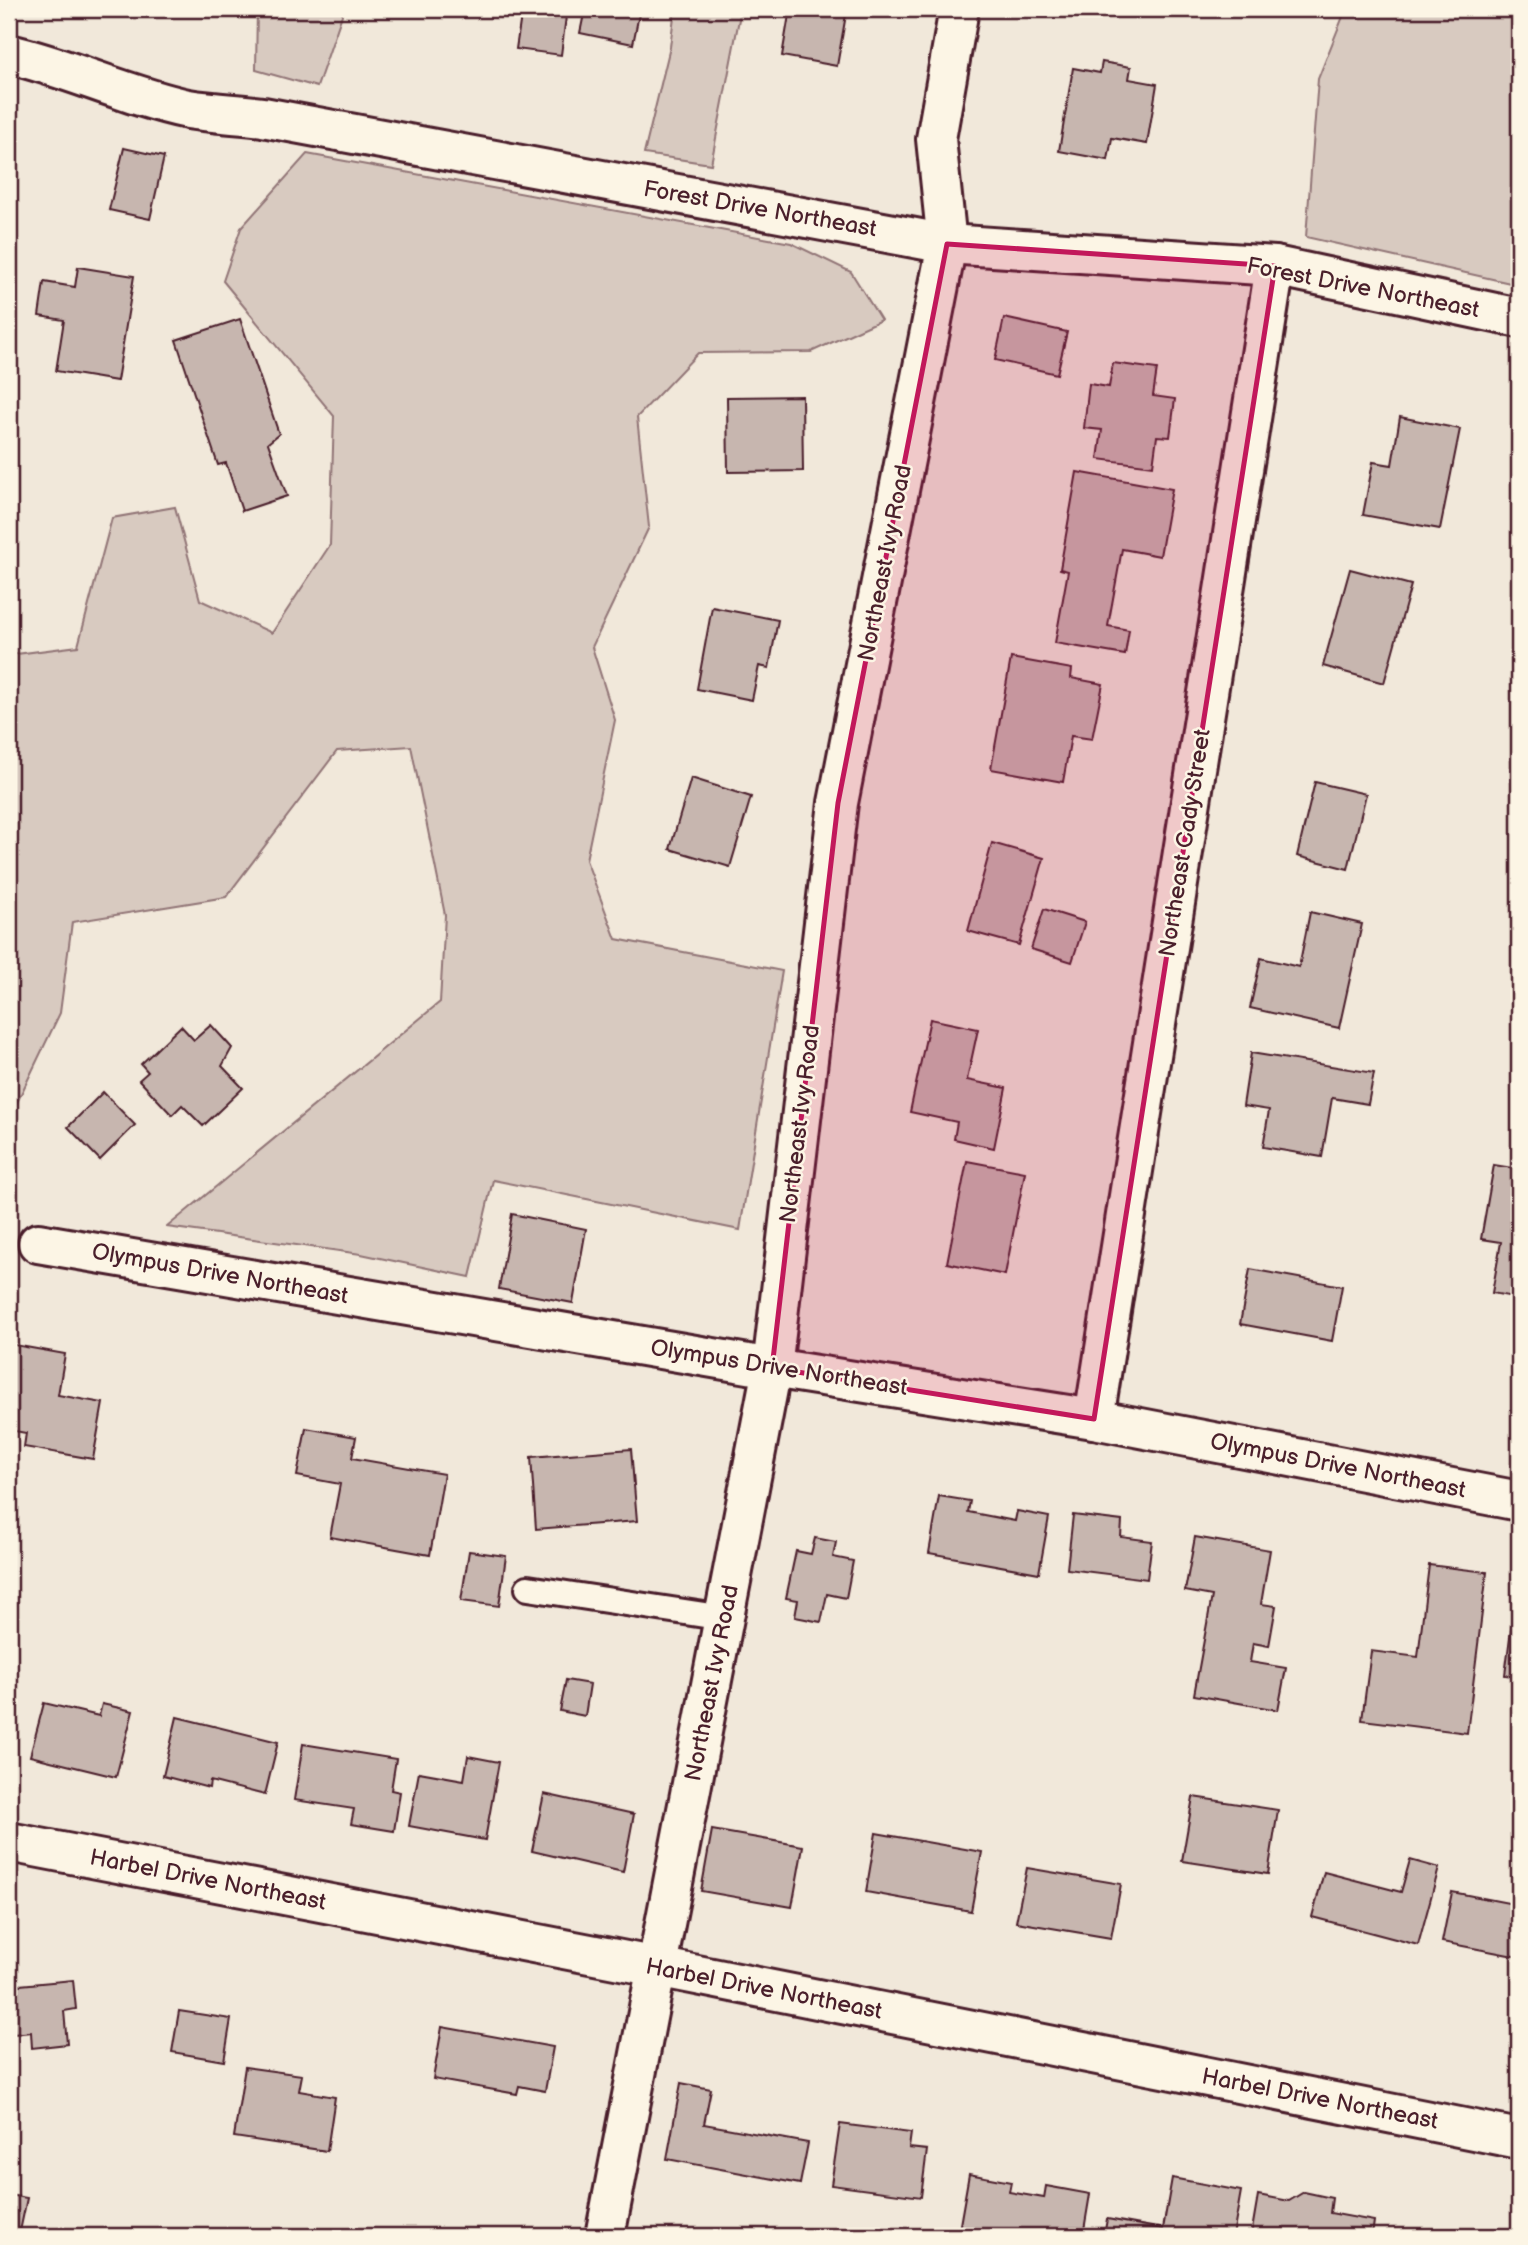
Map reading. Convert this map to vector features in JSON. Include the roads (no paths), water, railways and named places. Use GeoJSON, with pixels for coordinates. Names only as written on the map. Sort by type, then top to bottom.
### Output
{"type":"FeatureCollection","features":[{"type":"Feature","properties":{"kind":"street","name":"Northeast Ivy Road"},"geometry":{"type":"LineString","coordinates":[[605,2236],[772,1368],[838,803],[947,244],[936,139],[959,9]]}},
{"type":"Feature","properties":{"kind":"street","name":"Forest Drive Northeast"},"geometry":{"type":"LineString","coordinates":[[9,54],[189,109],[263,117],[947,244],[1275,266],[1519,318]]}},
{"type":"Feature","properties":{"kind":"street","name":"Northeast Cady Street"},"geometry":{"type":"LineString","coordinates":[[1094,1419],[1275,266]]}},
{"type":"Feature","properties":{"kind":"street","name":"Olympus Drive Northeast"},"geometry":{"type":"LineString","coordinates":[[38,1243],[772,1368],[1094,1419],[1519,1501]]}},
{"type":"Feature","properties":{"kind":"street","name":"Harbel Drive Northeast"},"geometry":{"type":"LineString","coordinates":[[9,1842],[657,1967],[1519,2139]]}},
{"type":"Feature","properties":{"kind":"lane"},"geometry":{"type":"LineString","coordinates":[[528,1588],[724,1619]]}}]}
